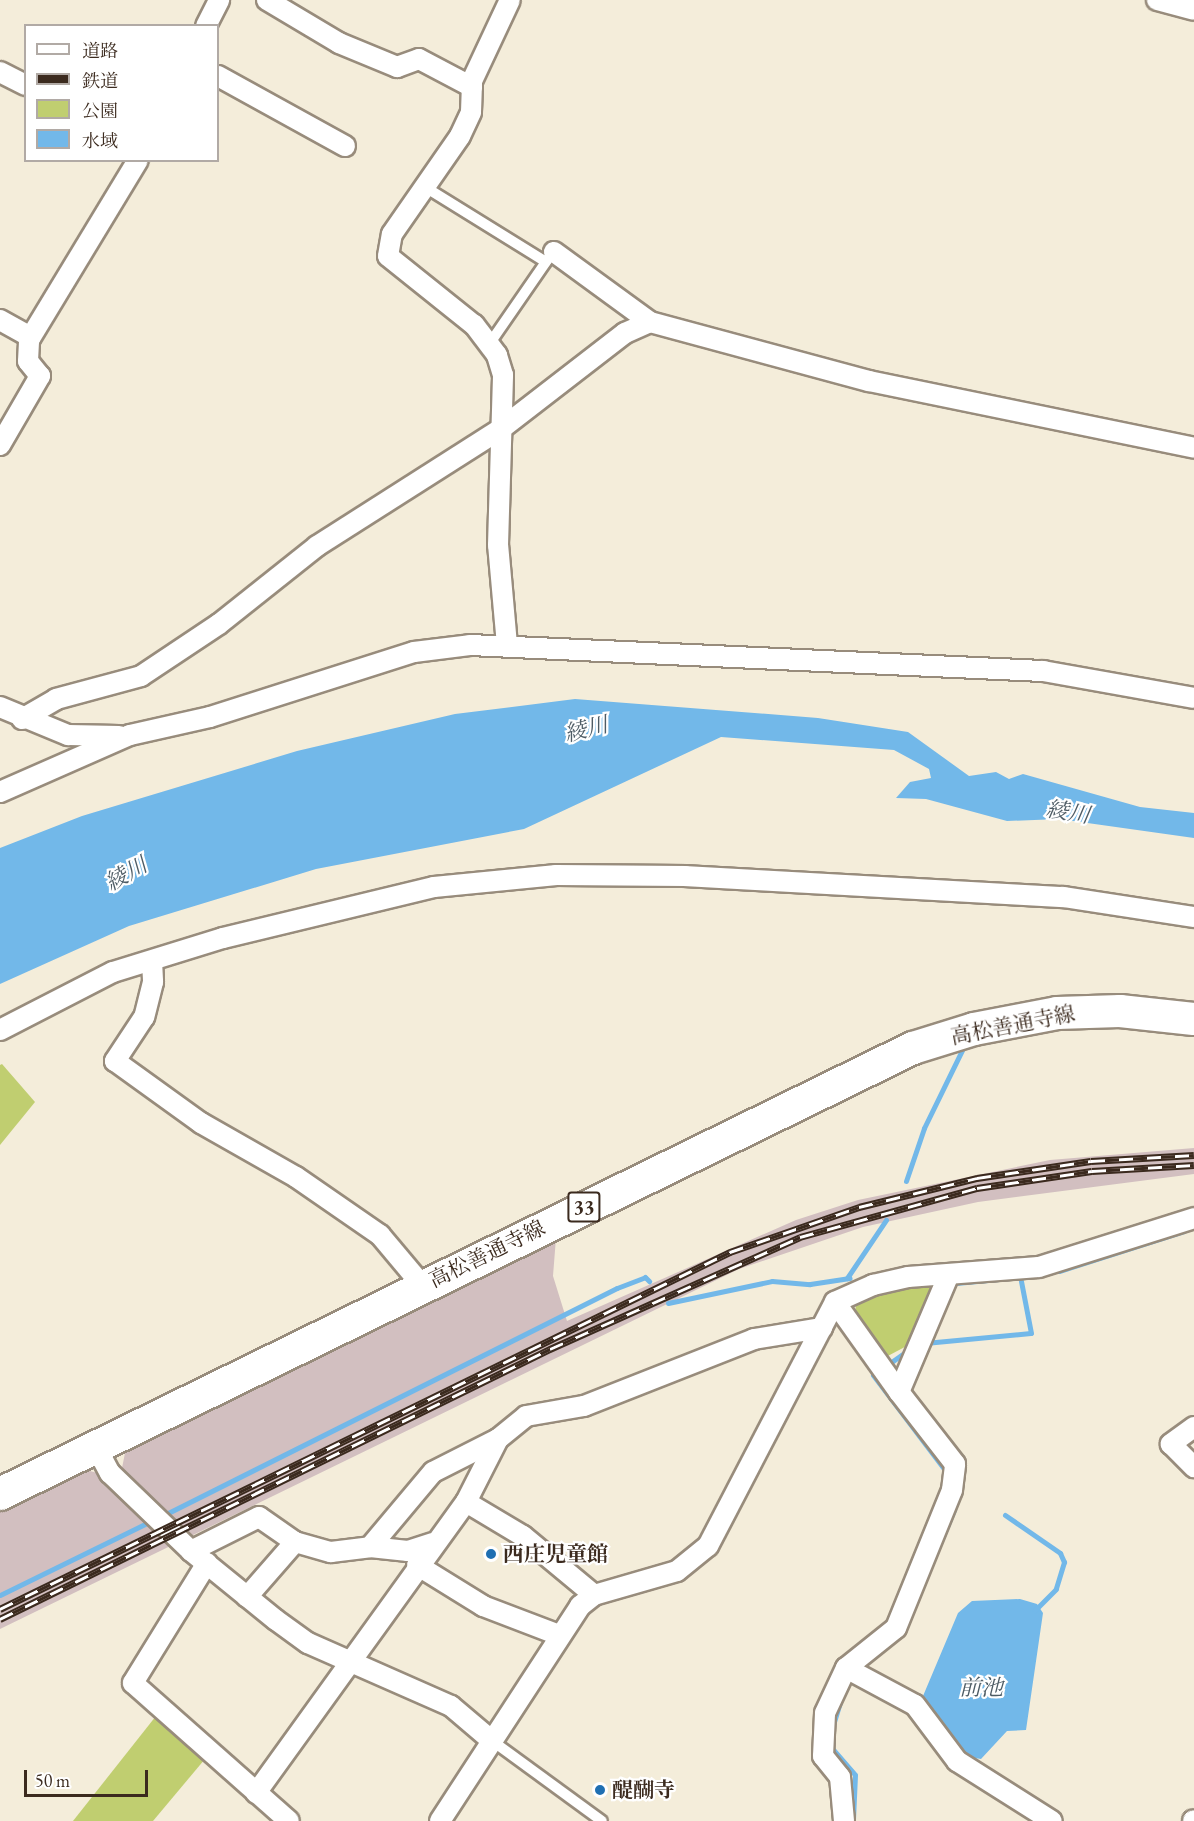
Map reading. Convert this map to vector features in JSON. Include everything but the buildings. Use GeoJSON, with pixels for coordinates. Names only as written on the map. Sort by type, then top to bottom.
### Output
{"type":"FeatureCollection","features":[{"type":"Feature","properties":{"kind":"main road","name":"高松善通寺線"},"geometry":{"type":"LineString","coordinates":[[0,1494],[422,1285],[828,1089],[954,1034],[1088,1011],[1194,1019]]}},
{"type":"Feature","properties":{"kind":"street"},"geometry":{"type":"LineString","coordinates":[[207,24],[219,0]]}},
{"type":"Feature","properties":{"kind":"street"},"geometry":{"type":"LineString","coordinates":[[267,0],[348,47],[397,67],[419,59],[472,87]]}},
{"type":"Feature","properties":{"kind":"street"},"geometry":{"type":"LineString","coordinates":[[507,645],[498,545],[503,375],[490,343],[387,256],[392,234],[468,120],[472,87],[510,0]]}},
{"type":"Feature","properties":{"kind":"street"},"geometry":{"type":"LineString","coordinates":[[1157,0],[1194,10]]}},
{"type":"Feature","properties":{"kind":"street"},"geometry":{"type":"LineString","coordinates":[[0,72],[24,84]]}},
{"type":"Feature","properties":{"kind":"street"},"geometry":{"type":"LineString","coordinates":[[219,77],[345,146]]}},
{"type":"Feature","properties":{"kind":"street"},"geometry":{"type":"LineString","coordinates":[[0,445],[40,376],[28,361],[31,337],[137,162]]}},
{"type":"Feature","properties":{"kind":"street"},"geometry":{"type":"LineString","coordinates":[[550,257],[650,322],[869,381],[1194,448]]}},
{"type":"Feature","properties":{"kind":"street"},"geometry":{"type":"LineString","coordinates":[[0,320],[31,337]]}},
{"type":"Feature","properties":{"kind":"street"},"geometry":{"type":"LineString","coordinates":[[22,719],[56,699],[141,676],[219,624],[317,546],[502,428],[625,333],[650,322]]}},
{"type":"Feature","properties":{"kind":"street"},"geometry":{"type":"LineString","coordinates":[[0,792],[130,735],[210,717],[414,652],[507,645],[1043,671],[1194,698]]}},
{"type":"Feature","properties":{"kind":"street"},"geometry":{"type":"LineString","coordinates":[[0,707],[22,719],[68,735],[130,735]]}},
{"type":"Feature","properties":{"kind":"street"},"geometry":{"type":"LineString","coordinates":[[0,1030],[65,993],[152,961],[434,887],[556,875],[685,876],[1063,897],[1194,917]]}},
{"type":"Feature","properties":{"kind":"street"},"geometry":{"type":"LineString","coordinates":[[152,961],[153,982],[144,1017],[115,1061],[201,1123],[296,1176],[380,1235],[422,1285]]}},
{"type":"Feature","properties":{"kind":"street"},"geometry":{"type":"LineString","coordinates":[[440,1821],[559,1635],[594,1595],[677,1571],[708,1546],[835,1302],[873,1285],[949,1274],[1039,1267],[1194,1218]]}},
{"type":"Feature","properties":{"kind":"street"},"geometry":{"type":"LineString","coordinates":[[899,1392],[922,1345],[949,1274]]}},
{"type":"Feature","properties":{"kind":"street"},"geometry":{"type":"LineString","coordinates":[[835,1302],[899,1392],[955,1464],[953,1483],[896,1628],[851,1671],[820,1735],[823,1756],[840,1777],[844,1821]]}},
{"type":"Feature","properties":{"kind":"street"},"geometry":{"type":"LineString","coordinates":[[370,1547],[433,1472],[498,1439],[526,1416],[584,1406],[754,1339],[822,1328]]}},
{"type":"Feature","properties":{"kind":"street"},"geometry":{"type":"LineString","coordinates":[[1194,1427],[1171,1444],[1194,1467]]}},
{"type":"Feature","properties":{"kind":"street"},"geometry":{"type":"LineString","coordinates":[[256,1793],[355,1663],[417,1565],[466,1502],[498,1439]]}},
{"type":"Feature","properties":{"kind":"street"},"geometry":{"type":"LineString","coordinates":[[96,1447],[110,1473],[191,1551],[308,1643],[451,1706],[491,1740]]}},
{"type":"Feature","properties":{"kind":"street"},"geometry":{"type":"LineString","coordinates":[[466,1502],[524,1536],[594,1595]]}},
{"type":"Feature","properties":{"kind":"street"},"geometry":{"type":"LineString","coordinates":[[191,1551],[259,1516],[294,1542],[331,1552],[370,1547],[408,1551],[433,1543]]}},
{"type":"Feature","properties":{"kind":"street"},"geometry":{"type":"LineString","coordinates":[[247,1597],[294,1542]]}},
{"type":"Feature","properties":{"kind":"street"},"geometry":{"type":"LineString","coordinates":[[207,1563],[133,1683],[289,1821]]}},
{"type":"Feature","properties":{"kind":"street"},"geometry":{"type":"LineString","coordinates":[[417,1565],[483,1606],[559,1635]]}},
{"type":"Feature","properties":{"kind":"street"},"geometry":{"type":"LineString","coordinates":[[851,1671],[915,1705],[957,1761],[1052,1821]]}},
{"type":"Feature","properties":{"kind":"lane"},"geometry":{"type":"LineString","coordinates":[[425,187],[550,257],[490,343]]}},
{"type":"Feature","properties":{"kind":"lane"},"geometry":{"type":"LineString","coordinates":[[491,1740],[602,1821]]}},
{"type":"Feature","properties":{"kind":"shaded area"},"geometry":{"type":"Polygon","coordinates":[[[1194,1148],[1194,1174],[978,1202],[863,1227],[739,1269],[0,1629],[0,1512],[86,1470],[105,1475],[170,1517],[122,1468],[125,1453],[556,1238],[553,1276],[567,1321],[796,1220],[858,1200],[1050,1160],[1194,1148]]]}},
{"type":"Feature","properties":{"kind":"green space"},"geometry":{"type":"Polygon","coordinates":[[[2,1064],[35,1102],[0,1145],[0,1065],[2,1064]]]}},
{"type":"Feature","properties":{"kind":"green space"},"geometry":{"type":"Polygon","coordinates":[[[902,1282],[938,1285],[918,1340],[884,1358],[855,1318],[856,1302],[902,1282]]]}},
{"type":"Feature","properties":{"kind":"green space"},"geometry":{"type":"Polygon","coordinates":[[[156,1716],[205,1759],[153,1821],[73,1821],[156,1716]]]}},
{"type":"Feature","properties":{"kind":"water","name":"綾川"},"geometry":{"type":"Polygon","coordinates":[[[575,699],[818,718],[908,732],[969,776],[996,772],[1009,779],[1023,774],[1140,807],[1194,813],[1194,838],[1059,819],[1007,821],[926,799],[896,798],[910,782],[931,778],[929,769],[894,750],[721,737],[524,829],[316,869],[129,926],[0,984],[0,848],[82,816],[297,751],[455,714],[575,699]]]}},
{"type":"Feature","properties":{"kind":"water","name":"前池"},"geometry":{"type":"Polygon","coordinates":[[[1020,1599],[1037,1604],[1043,1613],[1026,1730],[1007,1731],[981,1759],[963,1756],[923,1696],[958,1613],[972,1601],[1020,1599]]]}},
{"type":"Feature","properties":{"kind":"waterway"},"geometry":{"type":"LineString","coordinates":[[906,1181],[924,1128],[962,1050]]}},
{"type":"Feature","properties":{"kind":"waterway"},"geometry":{"type":"LineString","coordinates":[[847,1278],[886,1220]]}},
{"type":"Feature","properties":{"kind":"waterway"},"geometry":{"type":"LineString","coordinates":[[1059,1271],[1184,1231]]}},
{"type":"Feature","properties":{"kind":"waterway"},"geometry":{"type":"LineString","coordinates":[[956,1283],[1041,1275]]}},
{"type":"Feature","properties":{"kind":"waterway"},"geometry":{"type":"LineString","coordinates":[[160,1517],[617,1288],[645,1277],[649,1281]]}},
{"type":"Feature","properties":{"kind":"waterway"},"geometry":{"type":"LineString","coordinates":[[668,1303],[772,1281],[810,1284],[850,1278]]}},
{"type":"Feature","properties":{"kind":"waterway"},"geometry":{"type":"LineString","coordinates":[[925,1343],[1031,1333],[1021,1281]]}},
{"type":"Feature","properties":{"kind":"waterway"},"geometry":{"type":"LineString","coordinates":[[914,1346],[873,1375],[947,1473]]}},
{"type":"Feature","properties":{"kind":"waterway"},"geometry":{"type":"LineString","coordinates":[[902,1633],[954,1510]]}},
{"type":"Feature","properties":{"kind":"waterway"},"geometry":{"type":"LineString","coordinates":[[1005,1515],[1060,1553],[1064,1562],[1056,1589],[1035,1610]]}},
{"type":"Feature","properties":{"kind":"waterway"},"geometry":{"type":"LineString","coordinates":[[0,1595],[151,1521]]}},
{"type":"Feature","properties":{"kind":"waterway"},"geometry":{"type":"LineString","coordinates":[[833,1725],[840,1702]]}},
{"type":"Feature","properties":{"kind":"waterway"},"geometry":{"type":"LineString","coordinates":[[830,1746],[855,1775],[853,1819]]}},
{"type":"Feature","properties":{"kind":"railway"},"geometry":{"type":"LineString","coordinates":[[0,1609],[730,1252],[859,1207],[977,1178],[1091,1161],[1194,1155]]}},
{"type":"Feature","properties":{"kind":"railway"},"geometry":{"type":"LineString","coordinates":[[0,1619],[550,1349],[800,1237],[977,1188],[1092,1171],[1194,1165]]}},
{"type":"Feature","properties":{"kind":"place","name":"西庄児童館"},"geometry":{"type":"Point","coordinates":[491,1554]}},
{"type":"Feature","properties":{"kind":"place","name":"醍醐寺"},"geometry":{"type":"Point","coordinates":[600,1790]}}]}
